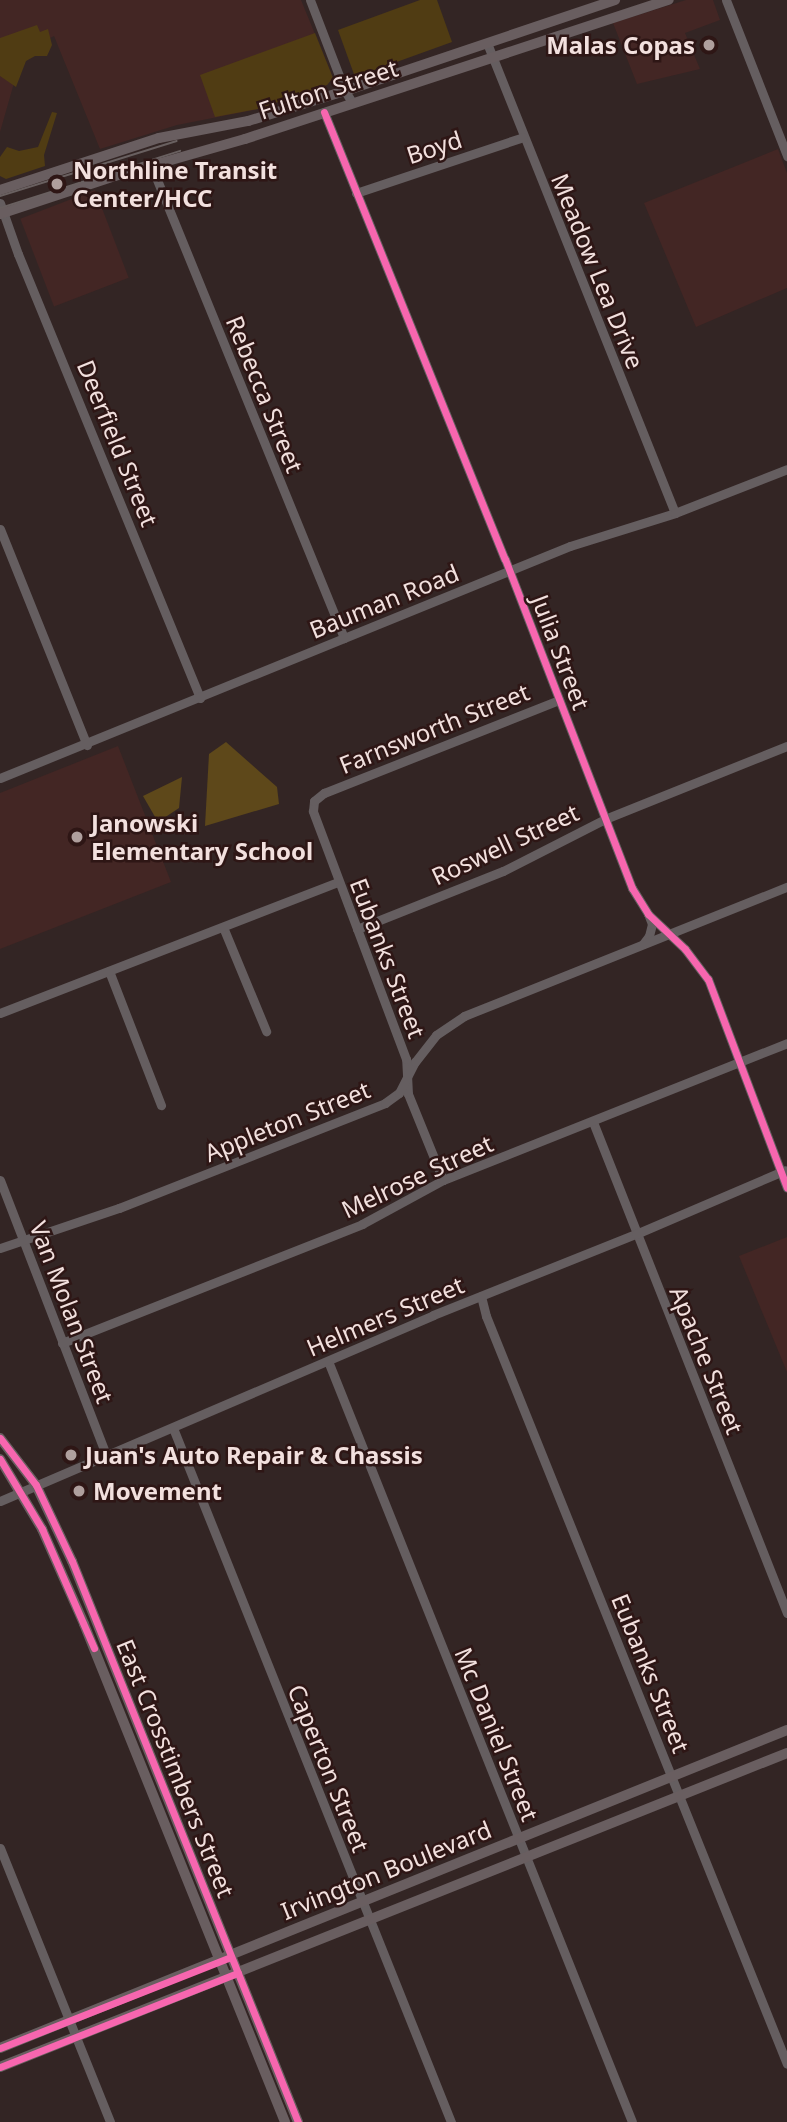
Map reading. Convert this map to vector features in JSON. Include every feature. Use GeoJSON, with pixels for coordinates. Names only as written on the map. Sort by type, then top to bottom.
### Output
{"type":"FeatureCollection","features":[{"type":"Feature","properties":{"kind":"main road","name":"Fulton Street"},"geometry":{"type":"LineString","coordinates":[[0,190],[159,138],[248,121],[615,0]]}},
{"type":"Feature","properties":{"kind":"main road","name":"Fulton Street"},"geometry":{"type":"LineString","coordinates":[[1,210],[210,149],[669,0]]}},
{"type":"Feature","properties":{"kind":"main road"},"geometry":{"type":"LineString","coordinates":[[205,130],[210,149]]}},
{"type":"Feature","properties":{"kind":"main road"},"geometry":{"type":"LineString","coordinates":[[191,132],[197,153]]}},
{"type":"Feature","properties":{"kind":"main road","name":"East Crosstimbers Street"},"geometry":{"type":"LineString","coordinates":[[0,1438],[36,1485],[72,1561],[95,1618],[130,1721]]}},
{"type":"Feature","properties":{"kind":"main road","name":"East Crosstimbers Street"},"geometry":{"type":"LineString","coordinates":[[0,1459],[22,1490],[130,1721],[281,2096],[298,2122]]}},
{"type":"Feature","properties":{"kind":"main road"},"geometry":{"type":"LineString","coordinates":[[84,1623],[95,1618]]}},
{"type":"Feature","properties":{"kind":"main road","name":"Irvington Boulevard"},"geometry":{"type":"LineString","coordinates":[[0,2048],[226,1959],[787,1730]]}},
{"type":"Feature","properties":{"kind":"main road","name":"Irvington Boulevard"},"geometry":{"type":"LineString","coordinates":[[0,2067],[787,1753]]}},
{"type":"Feature","properties":{"kind":"main road"},"geometry":{"type":"LineString","coordinates":[[150,1989],[156,2005]]}},
{"type":"Feature","properties":{"kind":"main road","name":"East Crosstimbers Street"},"geometry":{"type":"LineString","coordinates":[[281,2096],[285,2122]]}},
{"type":"Feature","properties":{"kind":"street"},"geometry":{"type":"LineString","coordinates":[[310,0],[345,91],[352,102]]}},
{"type":"Feature","properties":{"kind":"street"},"geometry":{"type":"LineString","coordinates":[[726,0],[787,156]]}},
{"type":"Feature","properties":{"kind":"street","name":"Meadow Lea Drive"},"geometry":{"type":"LineString","coordinates":[[487,43],[675,513]]}},
{"type":"Feature","properties":{"kind":"street","name":"Julia Street"},"geometry":{"type":"LineString","coordinates":[[324,112],[510,570],[632,888],[648,914],[670,934],[708,979],[737,1062],[784,1171],[787,1188]]}},
{"type":"Feature","properties":{"kind":"street","name":"Boyd"},"geometry":{"type":"LineString","coordinates":[[356,193],[523,137]]}},
{"type":"Feature","properties":{"kind":"street","name":"Rebecca Street"},"geometry":{"type":"LineString","coordinates":[[151,165],[344,638]]}},
{"type":"Feature","properties":{"kind":"street","name":"Deerfield Street"},"geometry":{"type":"LineString","coordinates":[[1,210],[200,698]]}},
{"type":"Feature","properties":{"kind":"street","name":"Bauman Road"},"geometry":{"type":"LineString","coordinates":[[0,778],[510,570],[590,539],[675,513],[787,469]]}},
{"type":"Feature","properties":{"kind":"street"},"geometry":{"type":"LineString","coordinates":[[0,529],[86,745]]}},
{"type":"Feature","properties":{"kind":"street","name":"Farnsworth Street"},"geometry":{"type":"LineString","coordinates":[[324,793],[559,700]]}},
{"type":"Feature","properties":{"kind":"street","name":"Roswell Street"},"geometry":{"type":"LineString","coordinates":[[356,929],[503,871],[604,819],[787,746]]}},
{"type":"Feature","properties":{"kind":"street","name":"Eubanks Street"},"geometry":{"type":"LineString","coordinates":[[324,793],[314,801],[313,811],[356,929],[410,1060]]}},
{"type":"Feature","properties":{"kind":"street"},"geometry":{"type":"LineString","coordinates":[[0,1013],[338,882]]}},
{"type":"Feature","properties":{"kind":"street","name":"Appleton Street"},"geometry":{"type":"LineString","coordinates":[[0,1248],[120,1208],[385,1103],[403,1093],[410,1060],[436,1035],[464,1016],[787,887]]}},
{"type":"Feature","properties":{"kind":"street"},"geometry":{"type":"LineString","coordinates":[[642,945],[649,936],[652,924],[648,914]]}},
{"type":"Feature","properties":{"kind":"street"},"geometry":{"type":"LineString","coordinates":[[223,927],[266,1031]]}},
{"type":"Feature","properties":{"kind":"street"},"geometry":{"type":"LineString","coordinates":[[108,971],[161,1105]]}},
{"type":"Feature","properties":{"kind":"street","name":"Melrose Street"},"geometry":{"type":"LineString","coordinates":[[62,1343],[362,1224],[443,1180],[787,1043]]}},
{"type":"Feature","properties":{"kind":"street"},"geometry":{"type":"LineString","coordinates":[[403,1093],[443,1180]]}},
{"type":"Feature","properties":{"kind":"street","name":"Apache Street"},"geometry":{"type":"LineString","coordinates":[[593,1122],[787,1613]]}},
{"type":"Feature","properties":{"kind":"street","name":"Helmers Street"},"geometry":{"type":"LineString","coordinates":[[0,1501],[481,1296],[784,1171]]}},
{"type":"Feature","properties":{"kind":"street","name":"Van Molan Street"},"geometry":{"type":"LineString","coordinates":[[0,1180],[107,1457]]}},
{"type":"Feature","properties":{"kind":"street","name":"Eubanks Street"},"geometry":{"type":"LineString","coordinates":[[481,1296],[486,1316],[787,2064]]}},
{"type":"Feature","properties":{"kind":"street","name":"Mc Daniel Street"},"geometry":{"type":"LineString","coordinates":[[328,1361],[632,2122]]}},
{"type":"Feature","properties":{"kind":"street","name":"Caperton Street"},"geometry":{"type":"LineString","coordinates":[[173,1428],[178,1447],[372,1920],[451,2122]]}},
{"type":"Feature","properties":{"kind":"street"},"geometry":{"type":"LineString","coordinates":[[0,1848],[110,2122]]}},
{"type":"Feature","properties":{"kind":"shaded area"},"geometry":{"type":"Polygon","coordinates":[[[0,0],[301,0],[333,78],[327,85],[258,109],[177,125],[100,149],[54,36],[34,46],[20,62],[0,132],[0,0]]]}},
{"type":"Feature","properties":{"kind":"shaded area"},"geometry":{"type":"Polygon","coordinates":[[[420,0],[437,0],[452,42],[355,77],[338,30],[420,0]]]}},
{"type":"Feature","properties":{"kind":"shaded area"},"geometry":{"type":"Polygon","coordinates":[[[686,0],[713,0],[720,20],[685,33],[700,69],[637,84],[613,23],[686,0]]]}},
{"type":"Feature","properties":{"kind":"shaded area"},"geometry":{"type":"Polygon","coordinates":[[[37,25],[40,32],[48,29],[52,45],[47,56],[35,56],[26,61],[16,87],[0,76],[0,38],[37,25]]]}},
{"type":"Feature","properties":{"kind":"shaded area"},"geometry":{"type":"Polygon","coordinates":[[[315,33],[333,78],[327,85],[258,109],[215,117],[200,75],[315,33]]]}},
{"type":"Feature","properties":{"kind":"shaded area"},"geometry":{"type":"Polygon","coordinates":[[[52,112],[57,113],[44,155],[45,166],[6,179],[0,176],[0,157],[7,147],[19,151],[38,147],[52,112]]]}},
{"type":"Feature","properties":{"kind":"shaded area"},"geometry":{"type":"Polygon","coordinates":[[[778,149],[787,173],[787,288],[696,327],[644,203],[778,149]]]}},
{"type":"Feature","properties":{"kind":"shaded area"},"geometry":{"type":"Polygon","coordinates":[[[95,190],[129,278],[54,306],[20,219],[95,190]]]}},
{"type":"Feature","properties":{"kind":"shaded area"},"geometry":{"type":"Polygon","coordinates":[[[226,742],[277,787],[279,804],[205,826],[209,754],[226,742]]]}},
{"type":"Feature","properties":{"kind":"shaded area","name":"Janowski Elementary School"},"geometry":{"type":"Polygon","coordinates":[[[118,746],[171,882],[0,949],[0,793],[118,746]]]}},
{"type":"Feature","properties":{"kind":"shaded area"},"geometry":{"type":"Polygon","coordinates":[[[182,777],[179,808],[158,822],[143,796],[182,777]]]}},
{"type":"Feature","properties":{"kind":"shaded area"},"geometry":{"type":"Polygon","coordinates":[[[787,1237],[787,1372],[739,1256],[787,1237]]]}},
{"type":"Feature","properties":{"kind":"tram line"},"geometry":{"type":"LineString","coordinates":[[0,196],[177,141]]}},
{"type":"Feature","properties":{"kind":"tram line"},"geometry":{"type":"LineString","coordinates":[[0,208],[180,151]]}},
{"type":"Feature","properties":{"kind":"cycle path"},"geometry":{"type":"LineString","coordinates":[[324,112],[505,559],[632,888],[648,914],[685,949],[708,979],[787,1188]]}},
{"type":"Feature","properties":{"kind":"cycle path"},"geometry":{"type":"LineString","coordinates":[[0,1438],[36,1485],[72,1561],[298,2122]]}},
{"type":"Feature","properties":{"kind":"cycle path"},"geometry":{"type":"LineString","coordinates":[[0,1459],[42,1529],[94,1648]]}},
{"type":"Feature","properties":{"kind":"cycle path"},"geometry":{"type":"LineString","coordinates":[[0,2048],[231,1957]]}},
{"type":"Feature","properties":{"kind":"cycle path"},"geometry":{"type":"LineString","coordinates":[[0,2067],[238,1973]]}},
{"type":"Feature","properties":{"kind":"place","name":"Malas Copas"},"geometry":{"type":"Point","coordinates":[709,45]}},
{"type":"Feature","properties":{"kind":"place","name":"Northline Transit Center/HCC"},"geometry":{"type":"Point","coordinates":[57,184]}},
{"type":"Feature","properties":{"kind":"place","name":"Janowski Elementary School"},"geometry":{"type":"Point","coordinates":[77,837]}},
{"type":"Feature","properties":{"kind":"place","name":"Juan's Auto Repair & Chassis"},"geometry":{"type":"Point","coordinates":[71,1455]}},
{"type":"Feature","properties":{"kind":"place","name":"Movement"},"geometry":{"type":"Point","coordinates":[79,1491]}}]}
